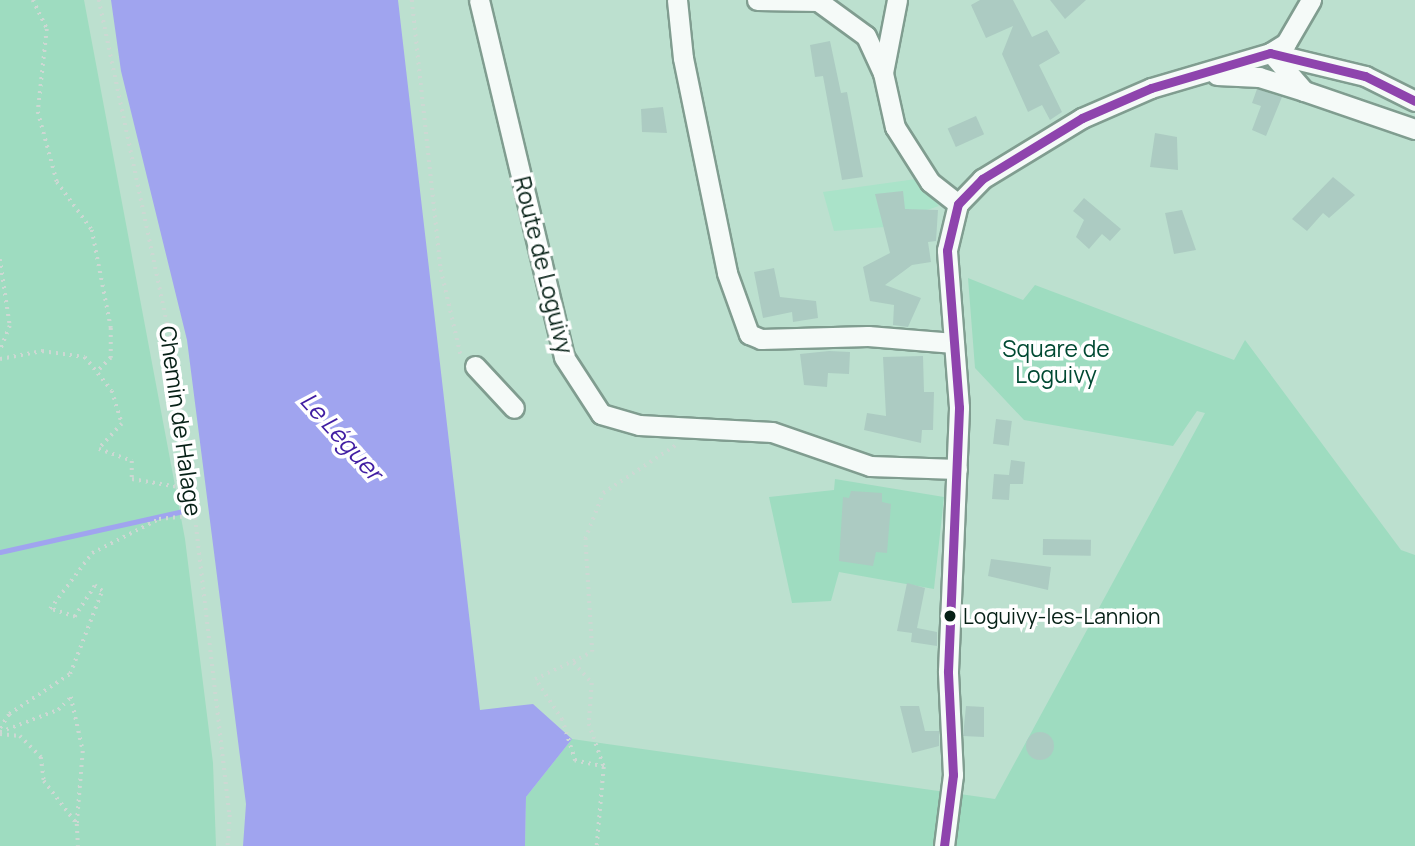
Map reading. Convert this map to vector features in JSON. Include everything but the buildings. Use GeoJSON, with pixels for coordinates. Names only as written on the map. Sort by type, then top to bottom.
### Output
{"type":"FeatureCollection","features":[{"type":"Feature","properties":{"kind":"street","name":"Route de Loguivy"},"geometry":{"type":"LineString","coordinates":[[479,0],[564,357],[601,414],[639,425],[772,432],[870,466],[957,469]]}},
{"type":"Feature","properties":{"kind":"street"},"geometry":{"type":"LineString","coordinates":[[677,0],[683,58],[727,273],[749,334],[761,340],[868,336],[954,343]]}},
{"type":"Feature","properties":{"kind":"street"},"geometry":{"type":"LineString","coordinates":[[757,0],[818,1],[866,36],[883,73],[895,127],[930,182],[958,204]]}},
{"type":"Feature","properties":{"kind":"street"},"geometry":{"type":"LineString","coordinates":[[883,73],[897,0]]}},
{"type":"Feature","properties":{"kind":"street"},"geometry":{"type":"LineString","coordinates":[[944,846],[953,775],[948,671],[957,469],[954,343],[947,250],[958,204],[982,179],[1082,118],[1151,88],[1270,53],[1286,43],[1311,0]]}},
{"type":"Feature","properties":{"kind":"street"},"geometry":{"type":"LineString","coordinates":[[1270,53],[1304,91]]}},
{"type":"Feature","properties":{"kind":"street"},"geometry":{"type":"LineString","coordinates":[[1270,53],[1365,76],[1415,101]]}},
{"type":"Feature","properties":{"kind":"street"},"geometry":{"type":"LineString","coordinates":[[1151,88],[1240,74],[1304,91],[1415,129]]}},
{"type":"Feature","properties":{"kind":"street"},"geometry":{"type":"LineString","coordinates":[[475,366],[514,408]]}},
{"type":"Feature","properties":{"kind":"path"},"geometry":{"type":"LineString","coordinates":[[33,0],[47,29],[38,112],[57,182],[92,230],[111,328],[111,358],[97,372]]}},
{"type":"Feature","properties":{"kind":"path","name":"Chemin de Halage"},"geometry":{"type":"LineString","coordinates":[[99,0],[178,374],[195,514],[228,846]]}},
{"type":"Feature","properties":{"kind":"path"},"geometry":{"type":"LineString","coordinates":[[412,0],[442,270],[462,362],[475,366]]}},
{"type":"Feature","properties":{"kind":"path"},"geometry":{"type":"LineString","coordinates":[[0,259],[10,326],[0,351]]}},
{"type":"Feature","properties":{"kind":"path"},"geometry":{"type":"LineString","coordinates":[[0,359],[42,351],[85,357],[112,391],[122,424],[99,449],[132,461],[132,478],[191,489]]}},
{"type":"Feature","properties":{"kind":"path"},"geometry":{"type":"LineString","coordinates":[[604,767],[575,761],[562,719],[536,679],[593,652],[585,539],[603,493],[701,429]]}},
{"type":"Feature","properties":{"kind":"path"},"geometry":{"type":"LineString","coordinates":[[0,731],[9,714],[70,674],[102,591],[95,586],[75,617],[50,609],[92,553],[159,519],[195,514]]}},
{"type":"Feature","properties":{"kind":"path"},"geometry":{"type":"LineString","coordinates":[[573,663],[592,683],[589,724],[604,767],[597,846]]}},
{"type":"Feature","properties":{"kind":"path"},"geometry":{"type":"LineString","coordinates":[[0,731],[58,710],[71,697],[83,751],[77,824],[78,846]]}},
{"type":"Feature","properties":{"kind":"path"},"geometry":{"type":"LineString","coordinates":[[0,731],[20,736],[41,757],[44,782],[77,824]]}},
{"type":"Feature","properties":{"kind":"shaded area"},"geometry":{"type":"Polygon","coordinates":[[[916,179],[939,206],[927,210],[923,224],[834,231],[823,192],[916,179]]]}},
{"type":"Feature","properties":{"kind":"green space"},"geometry":{"type":"Polygon","coordinates":[[[0,0],[84,0],[185,539],[213,763],[216,846],[0,846],[0,0]]]}},
{"type":"Feature","properties":{"kind":"green space","name":"Square de Loguivy"},"geometry":{"type":"Polygon","coordinates":[[[968,278],[1023,300],[1035,285],[1234,360],[1245,340],[1401,550],[1415,555],[1415,846],[525,846],[526,797],[572,739],[995,799],[1205,413],[1197,411],[1173,446],[1024,420],[975,368],[968,278]]]}},
{"type":"Feature","properties":{"kind":"green space"},"geometry":{"type":"Polygon","coordinates":[[[835,479],[944,497],[934,589],[839,572],[831,601],[792,603],[769,497],[834,490],[835,479]]]}},
{"type":"Feature","properties":{"kind":"water","name":"Le Léguer"},"geometry":{"type":"Polygon","coordinates":[[[111,0],[398,0],[480,710],[533,704],[572,739],[526,797],[525,846],[243,846],[246,804],[187,340],[121,71],[111,0]]]}},
{"type":"Feature","properties":{"kind":"waterway"},"geometry":{"type":"LineString","coordinates":[[0,552],[184,511]]}},
{"type":"Feature","properties":{"kind":"transit line"},"geometry":{"type":"LineString","coordinates":[[944,846],[953,775],[948,671],[959,407],[947,250],[958,204],[982,179],[1082,118],[1151,88],[1270,53],[1365,76],[1415,101]]}},
{"type":"Feature","properties":{"kind":"place","name":"Loguivy-les-Lannion"},"geometry":{"type":"Point","coordinates":[950,616]}}]}
